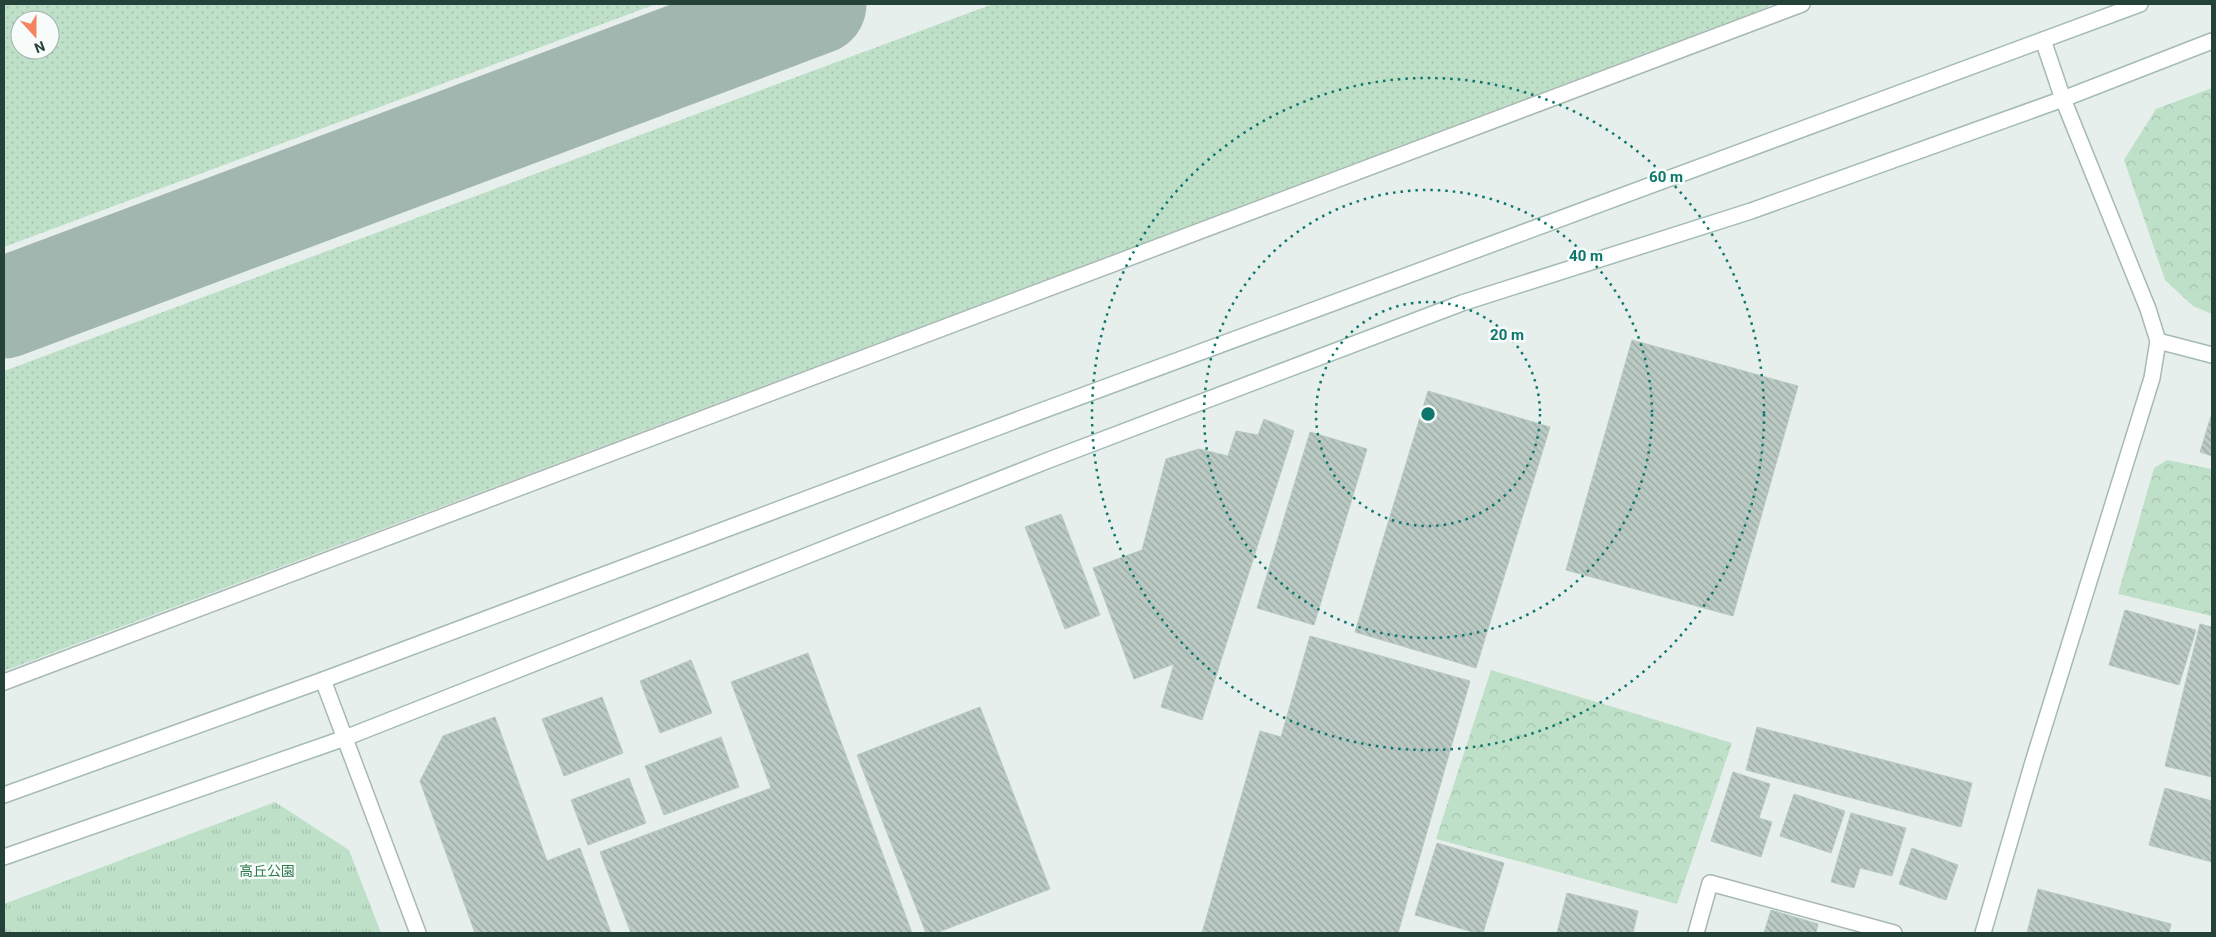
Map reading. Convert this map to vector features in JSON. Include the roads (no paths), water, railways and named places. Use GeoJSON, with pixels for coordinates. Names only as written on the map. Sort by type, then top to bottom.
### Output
{"type":"FeatureCollection","features":[{"type":"Feature","properties":{"kind":"street"},"geometry":{"type":"LineString","coordinates":[[4,682],[1802,4]]}},
{"type":"Feature","properties":{"kind":"street"},"geometry":{"type":"LineString","coordinates":[[4,795],[323,680],[2140,4]]}},
{"type":"Feature","properties":{"kind":"street"},"geometry":{"type":"LineString","coordinates":[[1983,933],[2042,734],[2152,378],[2158,341],[2148,309],[2063,99],[2043,40]]}},
{"type":"Feature","properties":{"kind":"street"},"geometry":{"type":"LineString","coordinates":[[4,857],[345,738],[1040,463],[1462,303],[1751,211],[2063,99],[2212,41]]}},
{"type":"Feature","properties":{"kind":"street"},"geometry":{"type":"LineString","coordinates":[[2158,341],[2212,355]]}},
{"type":"Feature","properties":{"kind":"street"},"geometry":{"type":"LineString","coordinates":[[323,680],[418,933]]}},
{"type":"Feature","properties":{"kind":"street"},"geometry":{"type":"LineString","coordinates":[[1696,933],[1710,883],[1894,933]]}},
{"type":"Feature","properties":{"kind":"park label","name":"高丘公園"},"geometry":{"type":"Point","coordinates":[267,871]}}]}
